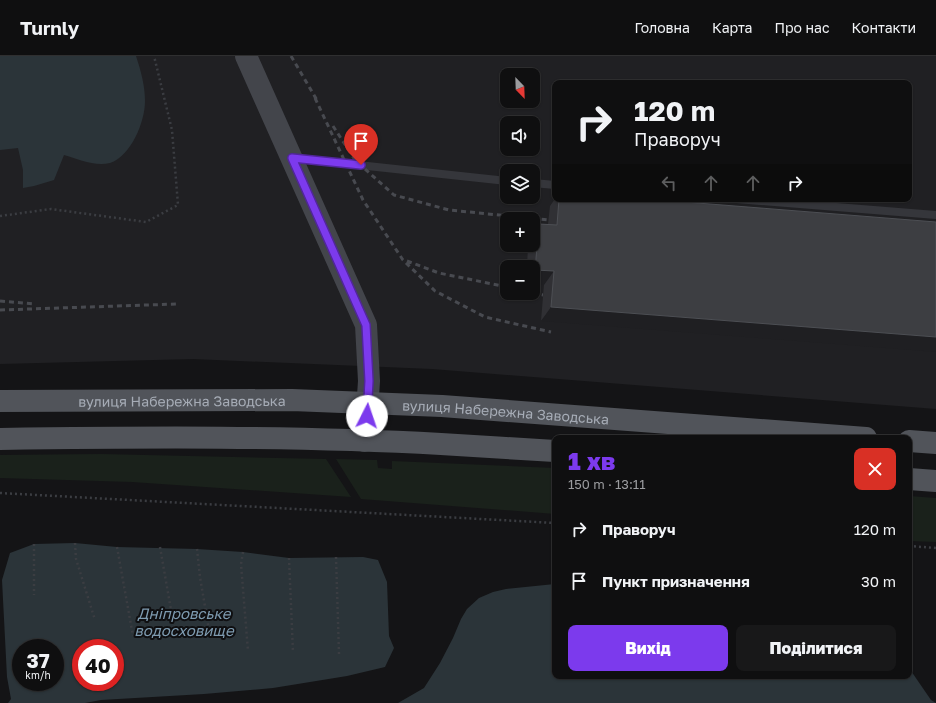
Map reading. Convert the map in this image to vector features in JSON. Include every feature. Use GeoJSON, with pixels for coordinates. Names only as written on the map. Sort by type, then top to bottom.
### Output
{"type":"FeatureCollection","features":[{"type":"Feature","properties":{"kind":"main road","name":"вулиця Набережна Заводська"},"geometry":{"type":"LineString","coordinates":[[0,402],[292,400],[368,403],[442,406],[826,435]]}},
{"type":"Feature","properties":{"kind":"main road"},"geometry":{"type":"LineString","coordinates":[[0,439],[130,438],[365,441],[552,451]]}},
{"type":"Feature","properties":{"kind":"main road"},"geometry":{"type":"LineString","coordinates":[[912,441],[936,443]]}},
{"type":"Feature","properties":{"kind":"main road"},"geometry":{"type":"LineString","coordinates":[[912,478],[936,481]]}},
{"type":"Feature","properties":{"kind":"street"},"geometry":{"type":"LineString","coordinates":[[246,56],[366,325],[369,381],[365,441]]}},
{"type":"Feature","properties":{"kind":"lane"},"geometry":{"type":"LineString","coordinates":[[292,158],[500,180]]}},
{"type":"Feature","properties":{"kind":"lane"},"geometry":{"type":"LineString","coordinates":[[540,184],[552,185]]}},
{"type":"Feature","properties":{"kind":"lane"},"geometry":{"type":"LineString","coordinates":[[774,202],[936,215]]}},
{"type":"Feature","properties":{"kind":"path"},"geometry":{"type":"LineString","coordinates":[[0,216],[51,209],[146,222],[178,205],[172,130],[154,56]]}},
{"type":"Feature","properties":{"kind":"path"},"geometry":{"type":"LineString","coordinates":[[0,493],[552,523]]}},
{"type":"Feature","properties":{"kind":"path"},"geometry":{"type":"LineString","coordinates":[[34,544],[34,595]]}},
{"type":"Feature","properties":{"kind":"path"},"geometry":{"type":"LineString","coordinates":[[76,544],[76,560],[95,620]]}},
{"type":"Feature","properties":{"kind":"path"},"geometry":{"type":"LineString","coordinates":[[912,546],[936,548]]}},
{"type":"Feature","properties":{"kind":"path"},"geometry":{"type":"LineString","coordinates":[[117,547],[133,636]]}},
{"type":"Feature","properties":{"kind":"path"},"geometry":{"type":"LineString","coordinates":[[160,547],[175,633]]}},
{"type":"Feature","properties":{"kind":"path"},"geometry":{"type":"LineString","coordinates":[[197,549],[210,636]]}},
{"type":"Feature","properties":{"kind":"path"},"geometry":{"type":"LineString","coordinates":[[242,552],[241,564],[248,651]]}},
{"type":"Feature","properties":{"kind":"path"},"geometry":{"type":"LineString","coordinates":[[336,557],[339,654]]}},
{"type":"Feature","properties":{"kind":"path"},"geometry":{"type":"LineString","coordinates":[[289,558],[293,652]]}},
{"type":"Feature","properties":{"kind":"shaded area"},"geometry":{"type":"Polygon","coordinates":[[[0,56],[936,56],[936,409],[432,369],[193,359],[0,364],[0,56]]]}},
{"type":"Feature","properties":{"kind":"shaded area"},"geometry":{"type":"Polygon","coordinates":[[[101,454],[326,459],[351,497],[132,482],[0,478],[0,455],[101,454]]]}},
{"type":"Feature","properties":{"kind":"shaded area"},"geometry":{"type":"Polygon","coordinates":[[[336,459],[377,460],[378,468],[392,469],[392,461],[552,468],[552,514],[361,499],[336,459]]]}},
{"type":"Feature","properties":{"kind":"shaded area"},"geometry":{"type":"Polygon","coordinates":[[[912,496],[936,498],[936,542],[912,541],[912,496]]]}},
{"type":"Feature","properties":{"kind":"water"},"geometry":{"type":"Polygon","coordinates":[[[0,56],[136,56],[140,67],[145,101],[139,128],[130,146],[118,159],[104,164],[87,162],[64,155],[54,180],[23,188],[23,170],[18,148],[0,150],[0,56]]]}},
{"type":"Feature","properties":{"kind":"water","name":"Дніпровське водосховище"},"geometry":{"type":"Polygon","coordinates":[[[75,543],[117,547],[243,552],[289,558],[363,557],[378,560],[387,582],[389,636],[394,648],[385,667],[347,676],[273,688],[101,700],[85,703],[8,703],[11,699],[7,677],[2,580],[10,553],[34,544],[75,543]]]}},
{"type":"Feature","properties":{"kind":"water"},"geometry":{"type":"Polygon","coordinates":[[[552,584],[552,679],[912,679],[912,672],[931,700],[936,703],[398,703],[424,688],[440,663],[467,609],[479,598],[493,592],[506,589],[552,584]]]}},
{"type":"Feature","properties":{"kind":"building"},"geometry":{"type":"Polygon","coordinates":[[[559,202],[685,202],[936,222],[936,337],[551,307],[554,271],[540,270],[540,260],[536,260],[537,252],[540,252],[540,224],[557,225],[559,202]]]}},
{"type":"Feature","properties":{"kind":"railway"},"geometry":{"type":"LineString","coordinates":[[291,56],[318,102]]}},
{"type":"Feature","properties":{"kind":"railway"},"geometry":{"type":"LineString","coordinates":[[315,98],[363,200],[403,260],[435,291],[485,317],[551,332]]}},
{"type":"Feature","properties":{"kind":"railway"},"geometry":{"type":"LineString","coordinates":[[333,126],[355,160],[394,195],[449,210],[549,220]]}},
{"type":"Feature","properties":{"kind":"railway"},"geometry":{"type":"LineString","coordinates":[[407,261],[439,273],[500,286]]}},
{"type":"Feature","properties":{"kind":"railway"},"geometry":{"type":"LineString","coordinates":[[0,301],[35,304]]}},
{"type":"Feature","properties":{"kind":"railway"},"geometry":{"type":"LineString","coordinates":[[0,310],[177,304]]}},
{"type":"Feature","properties":{"kind":"route"},"geometry":{"type":"LineString","coordinates":[[361,165],[292,158],[366,325],[369,381],[367,416]]}}]}
